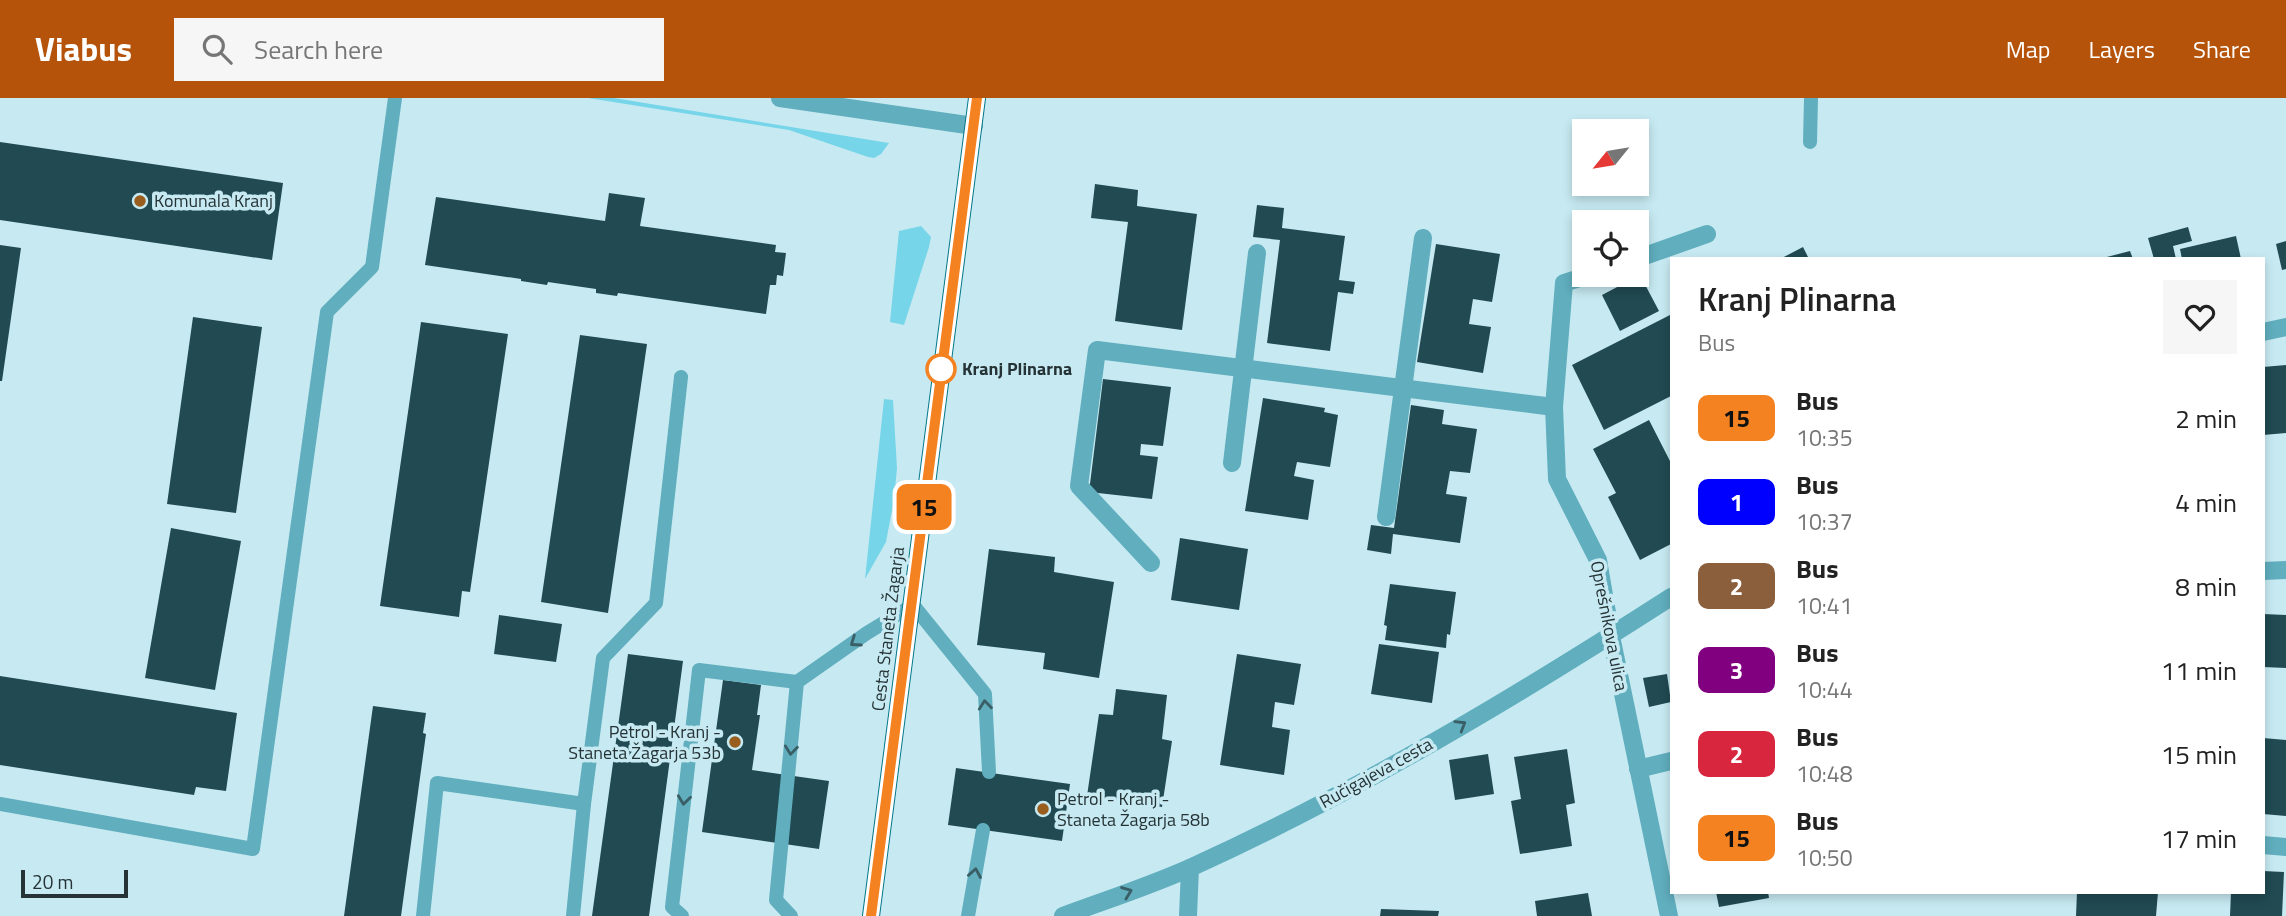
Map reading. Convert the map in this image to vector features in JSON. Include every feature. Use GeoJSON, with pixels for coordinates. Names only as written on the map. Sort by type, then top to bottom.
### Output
{"type":"FeatureCollection","features":[{"type":"Feature","properties":{"kind":"main road","name":"Cesta Staneta Žagarja"},"geometry":{"type":"LineString","coordinates":[[871,916],[977,98]]}},
{"type":"Feature","properties":{"kind":"street"},"geometry":{"type":"LineString","coordinates":[[780,98],[974,126]]}},
{"type":"Feature","properties":{"kind":"street"},"geometry":{"type":"LineString","coordinates":[[1649,254],[1707,234]]}},
{"type":"Feature","properties":{"kind":"street"},"geometry":{"type":"LineString","coordinates":[[1386,517],[1423,238]]}},
{"type":"Feature","properties":{"kind":"street"},"geometry":{"type":"LineString","coordinates":[[1232,463],[1257,253]]}},
{"type":"Feature","properties":{"kind":"street","name":"Oprešnikova ulica"},"geometry":{"type":"LineString","coordinates":[[1572,280],[1564,283],[1555,407],[1557,479],[1598,560],[1611,636],[1669,916]]}},
{"type":"Feature","properties":{"kind":"street"},"geometry":{"type":"LineString","coordinates":[[2265,332],[2286,327]]}},
{"type":"Feature","properties":{"kind":"street"},"geometry":{"type":"LineString","coordinates":[[1152,563],[1079,486],[1097,350],[1555,407]]}},
{"type":"Feature","properties":{"kind":"street"},"geometry":{"type":"LineString","coordinates":[[2265,570],[2286,569]]}},
{"type":"Feature","properties":{"kind":"street","name":"Ručigajeva cesta"},"geometry":{"type":"LineString","coordinates":[[1063,916],[1190,868],[1367,782],[1670,598]]}},
{"type":"Feature","properties":{"kind":"street"},"geometry":{"type":"LineString","coordinates":[[1638,769],[1670,761]]}},
{"type":"Feature","properties":{"kind":"street"},"geometry":{"type":"LineString","coordinates":[[2265,845],[2286,847]]}},
{"type":"Feature","properties":{"kind":"street"},"geometry":{"type":"LineString","coordinates":[[1188,916],[1190,868]]}},
{"type":"Feature","properties":{"kind":"lane"},"geometry":{"type":"LineString","coordinates":[[0,804],[253,849],[327,312],[372,267],[395,98]]}},
{"type":"Feature","properties":{"kind":"lane"},"geometry":{"type":"LineString","coordinates":[[1810,142],[1811,98]]}},
{"type":"Feature","properties":{"kind":"lane"},"geometry":{"type":"LineString","coordinates":[[573,916],[603,659],[656,603],[681,377]]}},
{"type":"Feature","properties":{"kind":"lane"},"geometry":{"type":"LineString","coordinates":[[682,916],[672,907],[699,670],[797,682],[913,606],[985,694],[989,772]]}},
{"type":"Feature","properties":{"kind":"lane"},"geometry":{"type":"LineString","coordinates":[[791,916],[776,900],[797,682]]}},
{"type":"Feature","properties":{"kind":"lane"},"geometry":{"type":"LineString","coordinates":[[423,916],[437,783],[584,804]]}},
{"type":"Feature","properties":{"kind":"lane"},"geometry":{"type":"LineString","coordinates":[[968,916],[984,830]]}},
{"type":"Feature","properties":{"kind":"shaded area"},"geometry":{"type":"Polygon","coordinates":[[[588,98],[614,98],[889,143],[881,154],[874,158],[789,130],[588,98]]]}},
{"type":"Feature","properties":{"kind":"shaded area"},"geometry":{"type":"Polygon","coordinates":[[[921,226],[931,237],[904,325],[890,322],[899,231],[921,226]]]}},
{"type":"Feature","properties":{"kind":"shaded area"},"geometry":{"type":"Polygon","coordinates":[[[884,399],[893,400],[897,468],[894,500],[886,542],[865,579],[884,399]]]}},
{"type":"Feature","properties":{"kind":"building","name":"Komunala Kranj"},"geometry":{"type":"Polygon","coordinates":[[[0,142],[283,183],[272,260],[0,220],[0,142]]]}},
{"type":"Feature","properties":{"kind":"building"},"geometry":{"type":"Polygon","coordinates":[[[1095,184],[1138,190],[1137,206],[1197,214],[1182,330],[1115,321],[1128,222],[1091,218],[1095,184]]]}},
{"type":"Feature","properties":{"kind":"building"},"geometry":{"type":"Polygon","coordinates":[[[609,193],[645,198],[640,226],[776,245],[775,252],[786,253],[783,276],[777,275],[776,285],[770,285],[766,314],[618,293],[617,296],[596,293],[596,289],[548,282],[547,285],[425,265],[436,197],[605,221],[609,193]]]}},
{"type":"Feature","properties":{"kind":"building"},"geometry":{"type":"Polygon","coordinates":[[[1257,205],[1284,208],[1282,228],[1345,236],[1339,280],[1355,282],[1353,294],[1338,292],[1330,351],[1267,343],[1280,240],[1253,237],[1257,205]]]}},
{"type":"Feature","properties":{"kind":"building"},"geometry":{"type":"Polygon","coordinates":[[[2188,227],[2192,241],[2173,246],[2176,257],[2153,257],[2148,238],[2188,227]]]}},
{"type":"Feature","properties":{"kind":"building"},"geometry":{"type":"Polygon","coordinates":[[[2236,236],[2241,257],[2182,257],[2180,249],[2236,236]]]}},
{"type":"Feature","properties":{"kind":"building"},"geometry":{"type":"Polygon","coordinates":[[[2286,241],[2286,269],[2282,270],[2276,244],[2286,241]]]}},
{"type":"Feature","properties":{"kind":"building"},"geometry":{"type":"Polygon","coordinates":[[[1436,244],[1500,254],[1492,302],[1473,299],[1469,324],[1491,327],[1483,373],[1417,362],[1436,244]]]}},
{"type":"Feature","properties":{"kind":"building"},"geometry":{"type":"Polygon","coordinates":[[[0,245],[21,248],[2,381],[0,381],[0,245]]]}},
{"type":"Feature","properties":{"kind":"building"},"geometry":{"type":"Polygon","coordinates":[[[1803,247],[1808,257],[1784,257],[1803,247]]]}},
{"type":"Feature","properties":{"kind":"building"},"geometry":{"type":"Polygon","coordinates":[[[2130,251],[2132,257],[2107,257],[2130,251]]]}},
{"type":"Feature","properties":{"kind":"building"},"geometry":{"type":"Polygon","coordinates":[[[1617,287],[1646,287],[1659,311],[1620,331],[1602,295],[1617,287]]]}},
{"type":"Feature","properties":{"kind":"building"},"geometry":{"type":"Polygon","coordinates":[[[1670,315],[1670,397],[1604,430],[1572,365],[1670,315]]]}},
{"type":"Feature","properties":{"kind":"building"},"geometry":{"type":"Polygon","coordinates":[[[193,317],[262,327],[236,513],[167,504],[193,317]]]}},
{"type":"Feature","properties":{"kind":"building"},"geometry":{"type":"Polygon","coordinates":[[[421,322],[508,334],[470,592],[462,591],[459,617],[380,606],[421,322]]]}},
{"type":"Feature","properties":{"kind":"building"},"geometry":{"type":"Polygon","coordinates":[[[580,335],[647,344],[608,613],[541,602],[580,335]]]}},
{"type":"Feature","properties":{"kind":"building"},"geometry":{"type":"Polygon","coordinates":[[[2286,365],[2286,433],[2265,435],[2265,367],[2286,365]]]}},
{"type":"Feature","properties":{"kind":"building"},"geometry":{"type":"Polygon","coordinates":[[[1103,379],[1171,387],[1163,446],[1141,444],[1140,455],[1158,457],[1152,499],[1089,492],[1103,379]]]}},
{"type":"Feature","properties":{"kind":"building"},"geometry":{"type":"Polygon","coordinates":[[[1263,398],[1325,408],[1324,412],[1338,415],[1330,467],[1297,462],[1294,476],[1314,480],[1308,520],[1245,511],[1263,398]]]}},
{"type":"Feature","properties":{"kind":"building"},"geometry":{"type":"Polygon","coordinates":[[[1411,405],[1444,410],[1442,424],[1477,429],[1470,473],[1450,471],[1446,494],[1467,497],[1460,543],[1393,534],[1391,554],[1367,550],[1371,525],[1394,528],[1411,405]]]}},
{"type":"Feature","properties":{"kind":"building"},"geometry":{"type":"Polygon","coordinates":[[[1649,420],[1670,461],[1670,545],[1640,560],[1608,497],[1616,493],[1593,449],[1649,420]]]}},
{"type":"Feature","properties":{"kind":"building"},"geometry":{"type":"Polygon","coordinates":[[[171,528],[241,541],[215,690],[145,678],[171,528]]]}},
{"type":"Feature","properties":{"kind":"building"},"geometry":{"type":"Polygon","coordinates":[[[1180,538],[1248,549],[1239,610],[1171,600],[1180,538]]]}},
{"type":"Feature","properties":{"kind":"building"},"geometry":{"type":"Polygon","coordinates":[[[989,549],[1055,557],[1054,572],[1114,582],[1099,678],[1043,669],[1045,653],[977,645],[989,549]]]}},
{"type":"Feature","properties":{"kind":"building"},"geometry":{"type":"Polygon","coordinates":[[[1390,584],[1456,592],[1446,648],[1385,640],[1387,626],[1384,625],[1390,584]]]}},
{"type":"Feature","properties":{"kind":"building"},"geometry":{"type":"Polygon","coordinates":[[[2265,614],[2286,615],[2286,668],[2265,667],[2265,614]]]}},
{"type":"Feature","properties":{"kind":"building"},"geometry":{"type":"Polygon","coordinates":[[[499,615],[562,624],[556,662],[494,654],[499,615]]]}},
{"type":"Feature","properties":{"kind":"building"},"geometry":{"type":"Polygon","coordinates":[[[1379,644],[1439,652],[1432,703],[1371,694],[1379,644]]]}},
{"type":"Feature","properties":{"kind":"building"},"geometry":{"type":"Polygon","coordinates":[[[628,654],[683,661],[649,916],[592,916],[628,654]]]}},
{"type":"Feature","properties":{"kind":"building"},"geometry":{"type":"Polygon","coordinates":[[[1237,654],[1301,664],[1294,705],[1275,702],[1272,727],[1290,730],[1284,775],[1220,765],[1237,654]]]}},
{"type":"Feature","properties":{"kind":"building"},"geometry":{"type":"Polygon","coordinates":[[[1667,674],[1670,702],[1649,707],[1643,678],[1667,674]]]}},
{"type":"Feature","properties":{"kind":"building"},"geometry":{"type":"Polygon","coordinates":[[[0,676],[237,713],[226,791],[196,787],[194,795],[0,765],[0,676]]]}},
{"type":"Feature","properties":{"kind":"building"},"geometry":{"type":"Polygon","coordinates":[[[723,680],[761,685],[757,715],[760,715],[752,770],[829,781],[819,849],[702,832],[723,680]]]}},
{"type":"Feature","properties":{"kind":"building"},"geometry":{"type":"Polygon","coordinates":[[[1116,689],[1167,695],[1162,739],[1172,741],[1162,807],[1087,796],[1099,714],[1113,715],[1116,689]]]}},
{"type":"Feature","properties":{"kind":"building"},"geometry":{"type":"Polygon","coordinates":[[[373,706],[426,713],[423,733],[426,734],[401,916],[344,916],[373,706]]]}},
{"type":"Feature","properties":{"kind":"building"},"geometry":{"type":"Polygon","coordinates":[[[2265,738],[2286,740],[2286,816],[2265,814],[2265,738]]]}},
{"type":"Feature","properties":{"kind":"building"},"geometry":{"type":"Polygon","coordinates":[[[1567,749],[1575,803],[1566,805],[1572,846],[1520,854],[1511,801],[1521,799],[1514,757],[1567,749]]]}},
{"type":"Feature","properties":{"kind":"building"},"geometry":{"type":"Polygon","coordinates":[[[1488,754],[1494,794],[1455,800],[1449,760],[1488,754]]]}},
{"type":"Feature","properties":{"kind":"building"},"geometry":{"type":"Polygon","coordinates":[[[956,768],[1070,784],[1062,841],[948,825],[956,768]]]}},
{"type":"Feature","properties":{"kind":"building"},"geometry":{"type":"Polygon","coordinates":[[[2265,871],[2284,872],[2282,916],[2230,916],[2231,894],[2265,894],[2265,871]]]}},
{"type":"Feature","properties":{"kind":"building"},"geometry":{"type":"Polygon","coordinates":[[[1588,893],[1592,916],[1537,916],[1535,901],[1588,893]]]}},
{"type":"Feature","properties":{"kind":"building"},"geometry":{"type":"Polygon","coordinates":[[[1716,894],[1768,894],[1769,898],[1719,907],[1716,894]]]}},
{"type":"Feature","properties":{"kind":"building"},"geometry":{"type":"Polygon","coordinates":[[[2077,894],[2158,894],[2156,916],[2076,916],[2077,894]]]}},
{"type":"Feature","properties":{"kind":"building"},"geometry":{"type":"Polygon","coordinates":[[[1381,909],[1439,911],[1438,916],[1380,916],[1381,909]]]}},
{"type":"Feature","properties":{"kind":"bus line","name":"15"},"geometry":{"type":"LineString","coordinates":[[871,916],[977,98]]}},
{"type":"Feature","properties":{"kind":"place","name":"Komunala Kranj"},"geometry":{"type":"Point","coordinates":[140,201]}},
{"type":"Feature","properties":{"kind":"place","name":"Kranj Plinarna"},"geometry":{"type":"Point","coordinates":[941,369]}},
{"type":"Feature","properties":{"kind":"place","name":"Petrol - Kranj - Staneta Žagarja 53b"},"geometry":{"type":"Point","coordinates":[735,742]}},
{"type":"Feature","properties":{"kind":"place","name":"Petrol - Kranj - Staneta Žagarja 58b"},"geometry":{"type":"Point","coordinates":[1043,809]}}]}
